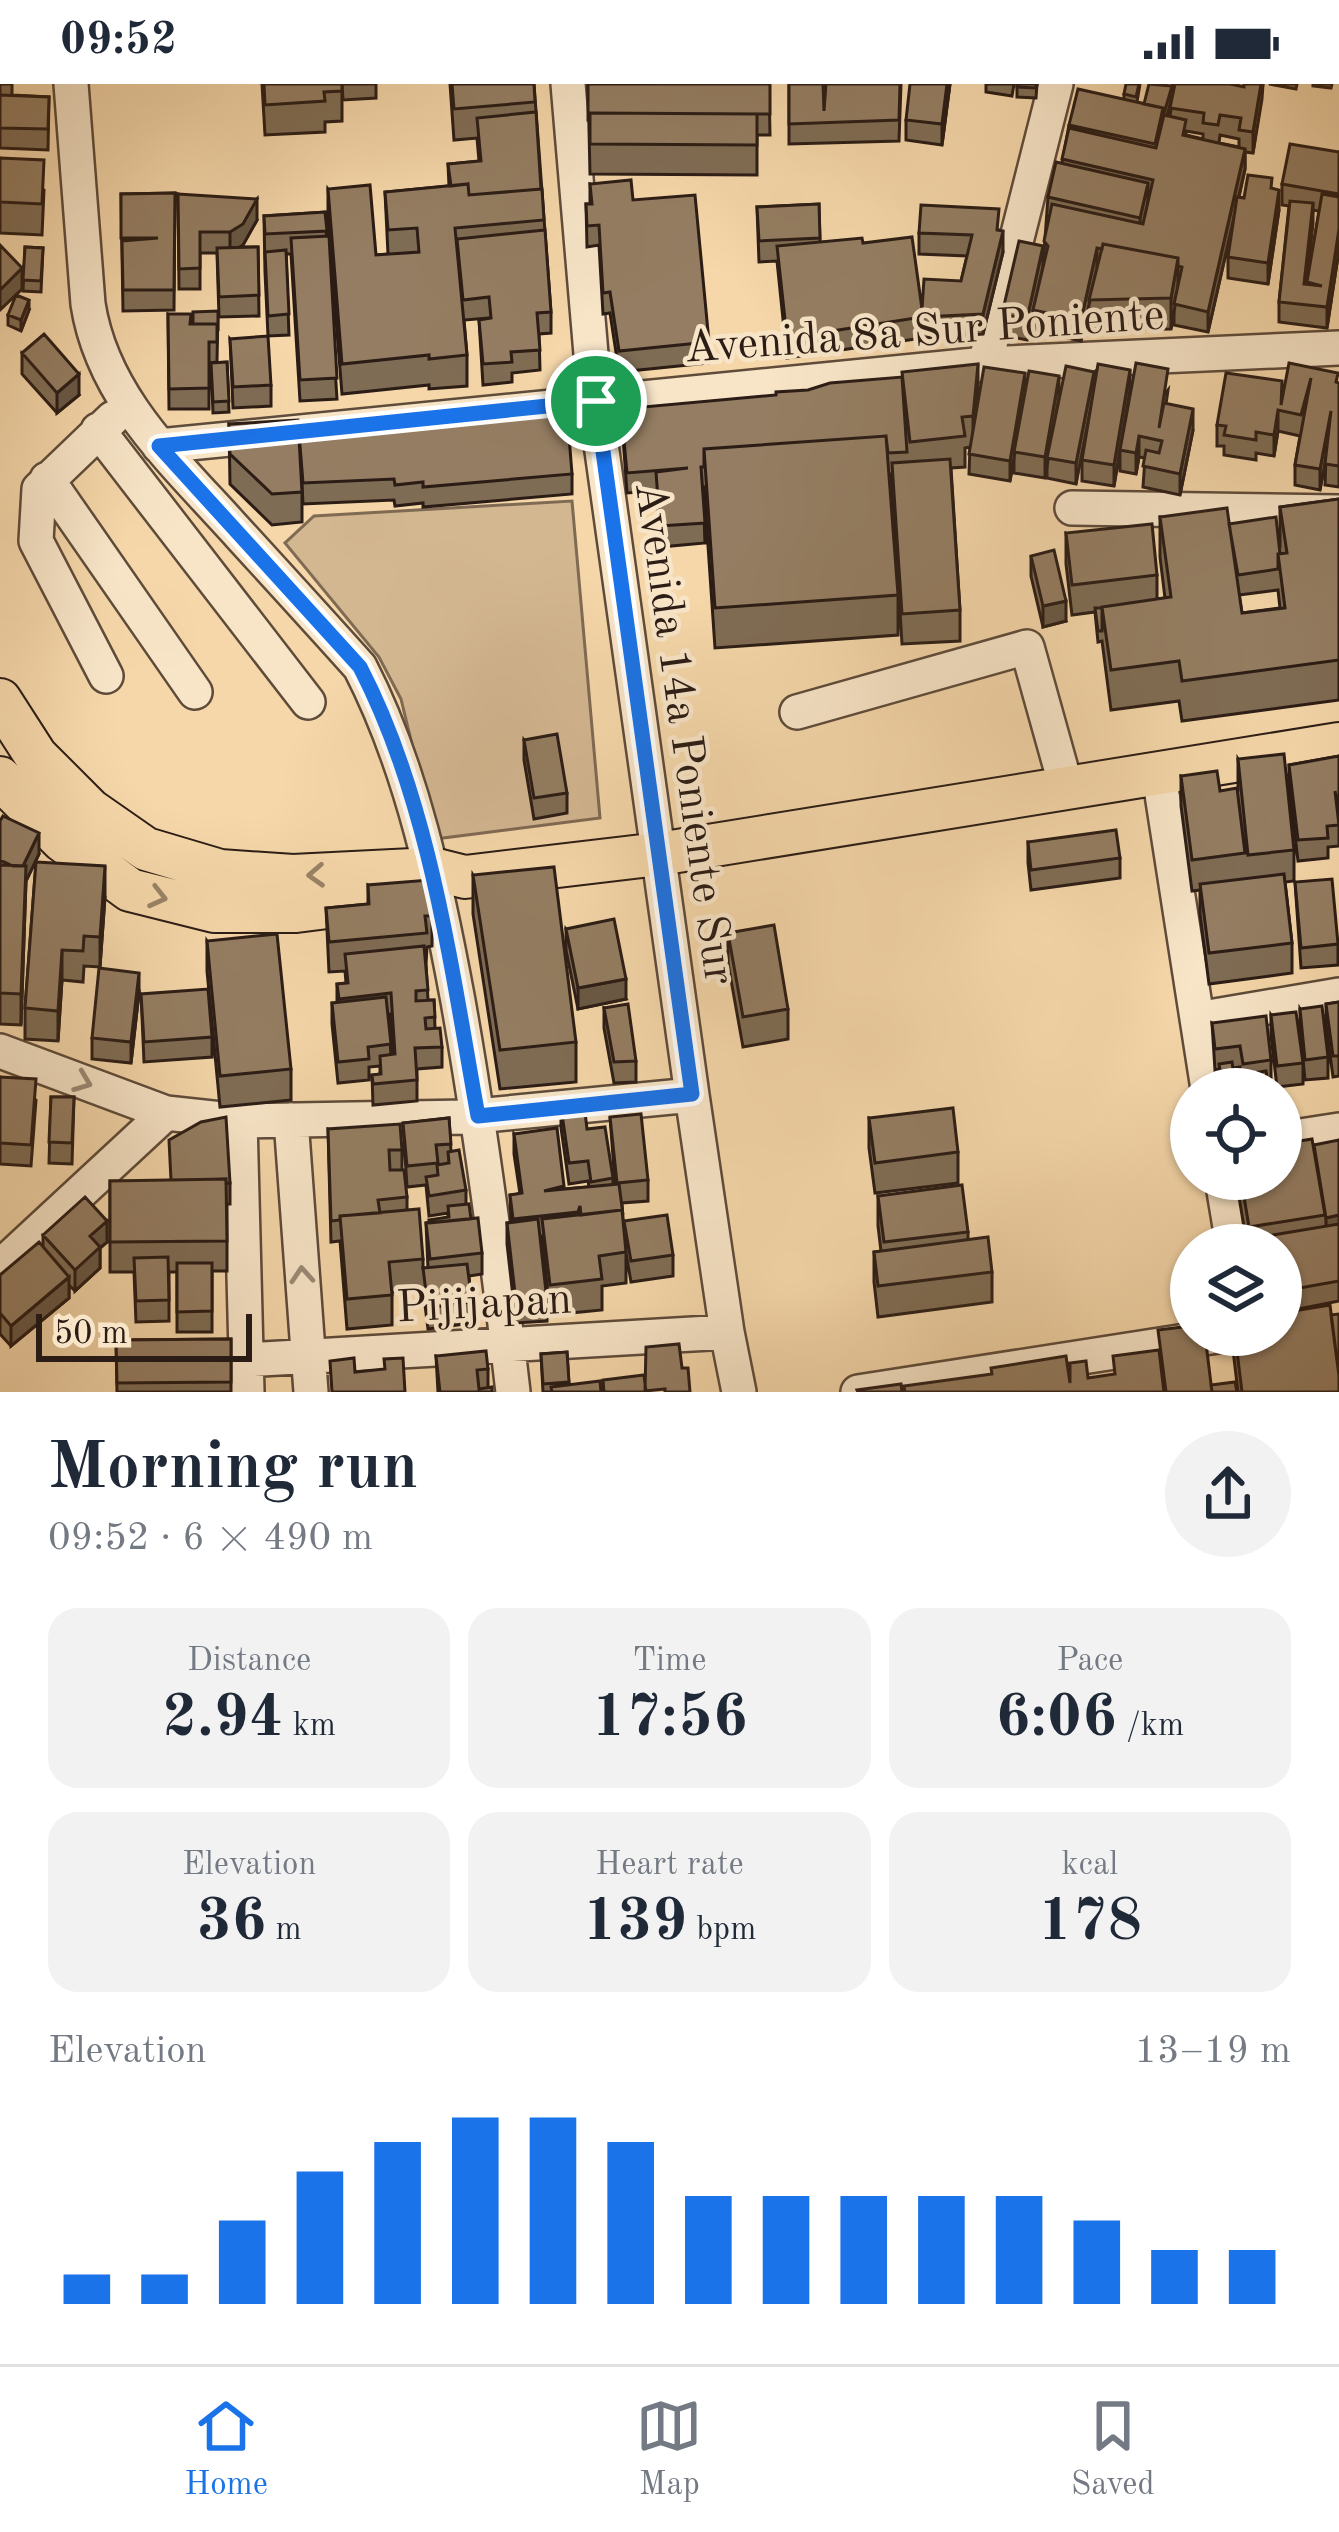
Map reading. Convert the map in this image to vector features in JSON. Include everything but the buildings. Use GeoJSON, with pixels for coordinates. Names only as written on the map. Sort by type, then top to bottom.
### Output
{"type":"FeatureCollection","features":[{"type":"Feature","properties":{"kind":"main road"},"geometry":{"type":"LineString","coordinates":[[0,700],[36,756],[90,810],[146,849],[220,871],[445,879]]}},
{"type":"Feature","properties":{"kind":"main road"},"geometry":{"type":"LineString","coordinates":[[0,778],[62,840],[130,890],[214,911],[296,911],[445,879],[658,854],[1339,744]]}},
{"type":"Feature","properties":{"kind":"street"},"geometry":{"type":"LineString","coordinates":[[71,84],[93,334],[104,364],[159,446],[360,667],[378,702],[445,879],[513,1392]]}},
{"type":"Feature","properties":{"kind":"street","name":"Avenida 14a Poniente Sur"},"geometry":{"type":"LineString","coordinates":[[568,84],[596,401],[692,1094],[739,1392]]}},
{"type":"Feature","properties":{"kind":"street"},"geometry":{"type":"LineString","coordinates":[[985,364],[1056,84]]}},
{"type":"Feature","properties":{"kind":"street","name":"Avenida 8a Sur Poniente"},"geometry":{"type":"LineString","coordinates":[[159,446],[985,364],[1339,348]]}},
{"type":"Feature","properties":{"kind":"street"},"geometry":{"type":"LineString","coordinates":[[106,676],[36,541],[39,489],[126,403]]}},
{"type":"Feature","properties":{"kind":"street"},"geometry":{"type":"LineString","coordinates":[[98,430],[308,702]]}},
{"type":"Feature","properties":{"kind":"street"},"geometry":{"type":"LineString","coordinates":[[46,479],[195,692]]}},
{"type":"Feature","properties":{"kind":"street"},"geometry":{"type":"LineString","coordinates":[[1072,508],[1339,512]]}},
{"type":"Feature","properties":{"kind":"street"},"geometry":{"type":"LineString","coordinates":[[797,712],[1027,647],[1067,790]]}},
{"type":"Feature","properties":{"kind":"street"},"geometry":{"type":"LineString","coordinates":[[1159,775],[1205,1068]]}},
{"type":"Feature","properties":{"kind":"street"},"geometry":{"type":"LineString","coordinates":[[1179,905],[1222,900]]}},
{"type":"Feature","properties":{"kind":"street"},"geometry":{"type":"LineString","coordinates":[[1197,1019],[1339,995]]}},
{"type":"Feature","properties":{"kind":"street"},"geometry":{"type":"LineString","coordinates":[[0,1051],[166,1113],[240,1121],[478,1116],[692,1094]]}},
{"type":"Feature","properties":{"kind":"street"},"geometry":{"type":"LineString","coordinates":[[0,1267],[166,1113]]}},
{"type":"Feature","properties":{"kind":"street"},"geometry":{"type":"LineString","coordinates":[[291,1120],[311,1392]]}},
{"type":"Feature","properties":{"kind":"street"},"geometry":{"type":"LineString","coordinates":[[240,1121],[247,1376]]}},
{"type":"Feature","properties":{"kind":"street"},"geometry":{"type":"LineString","coordinates":[[1302,1136],[1339,1130]]}},
{"type":"Feature","properties":{"kind":"street","name":"Pijijapan"},"geometry":{"type":"LineString","coordinates":[[247,1376],[308,1356],[727,1332]]}},
{"type":"Feature","properties":{"kind":"street"},"geometry":{"type":"LineString","coordinates":[[858,1392],[1170,1343]]}},
{"type":"Feature","properties":{"kind":"shaded area"},"geometry":{"type":"Polygon","coordinates":[[[572,501],[600,818],[435,839],[401,699],[379,657],[285,543],[314,516],[572,501]]]}},
{"type":"Feature","properties":{"kind":"route"},"geometry":{"type":"LineString","coordinates":[[596,401],[692,1094],[478,1116],[433,869],[378,702],[360,667],[159,446],[596,401]]}}]}
